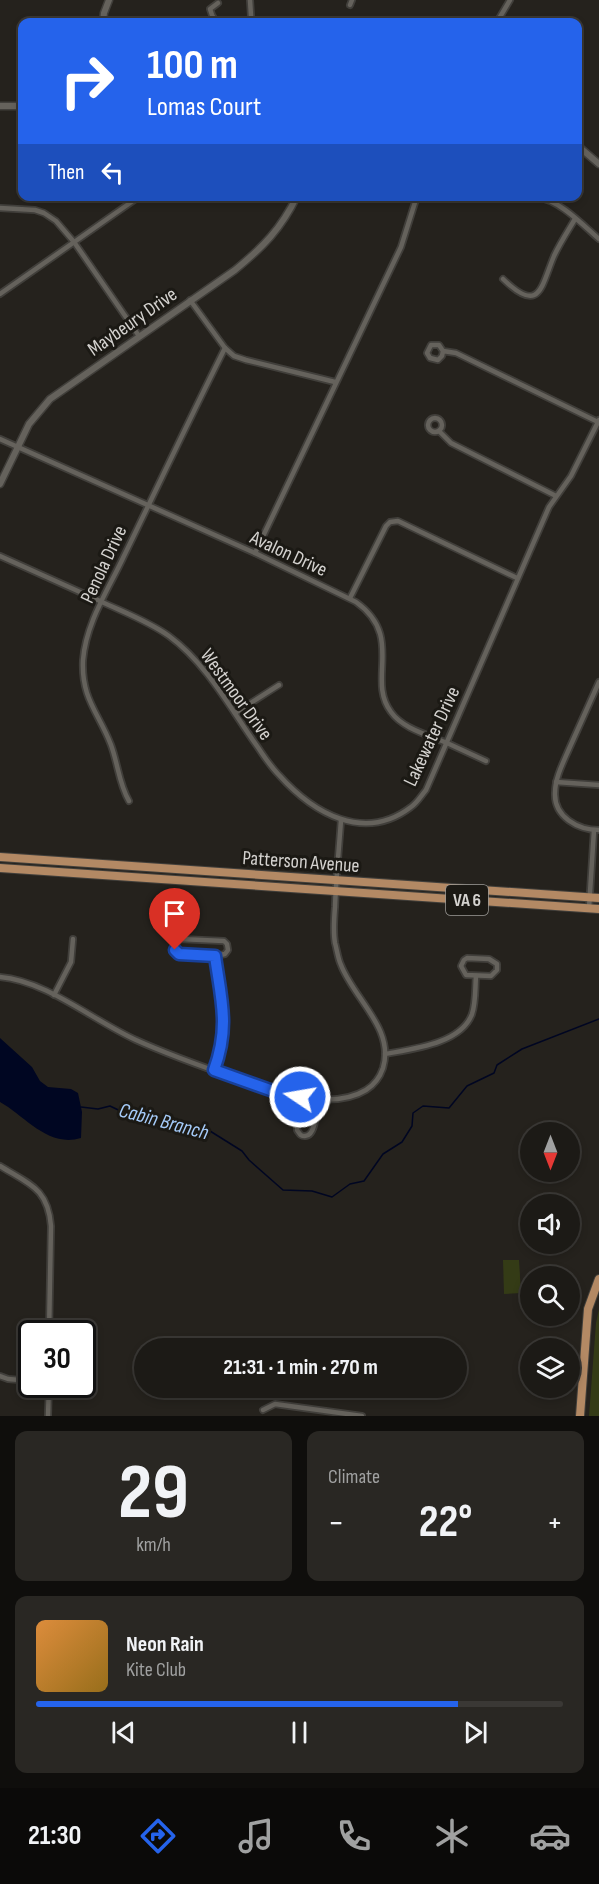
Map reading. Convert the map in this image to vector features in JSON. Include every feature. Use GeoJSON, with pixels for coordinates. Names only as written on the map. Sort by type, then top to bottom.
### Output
{"type":"FeatureCollection","features":[{"type":"Feature","properties":{"kind":"main road","name":"Patterson Avenue"},"geometry":{"type":"LineString","coordinates":[[0,857],[599,898]]}},
{"type":"Feature","properties":{"kind":"main road","name":"Patterson Avenue"},"geometry":{"type":"LineString","coordinates":[[0,868],[599,909]]}},
{"type":"Feature","properties":{"kind":"main road"},"geometry":{"type":"LineString","coordinates":[[580,1416],[588,1309],[599,1279]]}},
{"type":"Feature","properties":{"kind":"street"},"geometry":{"type":"LineString","coordinates":[[103,18],[109,0]]}},
{"type":"Feature","properties":{"kind":"street"},"geometry":{"type":"LineString","coordinates":[[250,0],[250,18]]}},
{"type":"Feature","properties":{"kind":"street"},"geometry":{"type":"LineString","coordinates":[[499,18],[510,0]]}},
{"type":"Feature","properties":{"kind":"street"},"geometry":{"type":"LineString","coordinates":[[214,18],[210,9],[218,3]]}},
{"type":"Feature","properties":{"kind":"street"},"geometry":{"type":"LineString","coordinates":[[0,106],[18,106]]}},
{"type":"Feature","properties":{"kind":"street"},"geometry":{"type":"LineString","coordinates":[[582,149],[599,164]]}},
{"type":"Feature","properties":{"kind":"street"},"geometry":{"type":"LineString","coordinates":[[0,294],[133,201]]}},
{"type":"Feature","properties":{"kind":"street","name":"Maybeury Drive"},"geometry":{"type":"LineString","coordinates":[[0,484],[29,424],[50,399],[235,270],[266,244],[287,216],[294,201]]}},
{"type":"Feature","properties":{"kind":"street"},"geometry":{"type":"LineString","coordinates":[[255,554],[401,247],[415,201]]}},
{"type":"Feature","properties":{"kind":"street"},"geometry":{"type":"LineString","coordinates":[[551,201],[599,238]]}},
{"type":"Feature","properties":{"kind":"street"},"geometry":{"type":"LineString","coordinates":[[0,208],[44,213],[56,221],[74,242],[139,336]]}},
{"type":"Feature","properties":{"kind":"street"},"geometry":{"type":"LineString","coordinates":[[503,279],[521,294],[532,295],[539,292],[545,283],[554,255],[575,219]]}},
{"type":"Feature","properties":{"kind":"street"},"geometry":{"type":"LineString","coordinates":[[190,300],[225,348],[234,356],[335,382]]}},
{"type":"Feature","properties":{"kind":"street","name":"Penola Drive"},"geometry":{"type":"LineString","coordinates":[[129,801],[122,790],[110,742],[92,708],[85,686],[83,658],[86,641],[93,620],[225,348]]}},
{"type":"Feature","properties":{"kind":"street"},"geometry":{"type":"LineString","coordinates":[[443,351],[456,352],[598,421]]}},
{"type":"Feature","properties":{"kind":"street","name":"Lakewater Drive"},"geometry":{"type":"LineString","coordinates":[[341,820],[376,823],[397,817],[413,806],[426,790],[549,507],[571,476],[598,421]]}},
{"type":"Feature","properties":{"kind":"street"},"geometry":{"type":"LineString","coordinates":[[439,431],[451,443],[556,496]]}},
{"type":"Feature","properties":{"kind":"street","name":"Avalon Drive"},"geometry":{"type":"LineString","coordinates":[[0,439],[350,598],[366,610],[380,632],[384,654],[382,693],[390,711],[402,723],[486,761]]}},
{"type":"Feature","properties":{"kind":"street"},"geometry":{"type":"LineString","coordinates":[[350,598],[386,526],[390,522],[398,521],[517,578]]}},
{"type":"Feature","properties":{"kind":"street","name":"Westmoor Drive"},"geometry":{"type":"LineString","coordinates":[[0,556],[152,625],[184,649],[207,674],[279,776],[303,797],[341,820]]}},
{"type":"Feature","properties":{"kind":"street"},"geometry":{"type":"LineString","coordinates":[[589,908],[596,830],[576,825],[563,816],[556,803],[556,782],[599,682]]}},
{"type":"Feature","properties":{"kind":"street"},"geometry":{"type":"LineString","coordinates":[[235,713],[279,685]]}},
{"type":"Feature","properties":{"kind":"street"},"geometry":{"type":"LineString","coordinates":[[556,782],[599,785]]}},
{"type":"Feature","properties":{"kind":"street"},"geometry":{"type":"LineString","coordinates":[[0,977],[28,982],[135,1039],[273,1091],[316,1099],[347,1098],[358,1095],[370,1087],[381,1072],[385,1054],[384,1044],[372,1014],[341,965],[334,940],[341,820]]}},
{"type":"Feature","properties":{"kind":"street"},"geometry":{"type":"LineString","coordinates":[[54,995],[71,962],[73,939]]}},
{"type":"Feature","properties":{"kind":"street"},"geometry":{"type":"LineString","coordinates":[[180,939],[224,941],[228,944],[227,952],[215,956],[179,954],[175,950],[175,945],[180,939]]}},
{"type":"Feature","properties":{"kind":"street"},"geometry":{"type":"LineString","coordinates":[[214,1070],[223,1040],[224,1022],[215,956]]}},
{"type":"Feature","properties":{"kind":"street"},"geometry":{"type":"LineString","coordinates":[[465,959],[489,959],[497,964],[497,970],[491,976],[476,976],[466,975],[463,972],[461,964],[465,959]]}},
{"type":"Feature","properties":{"kind":"street"},"geometry":{"type":"LineString","coordinates":[[385,1054],[429,1045],[459,1032],[468,1022],[472,1012],[476,976]]}},
{"type":"Feature","properties":{"kind":"street"},"geometry":{"type":"LineString","coordinates":[[300,1097],[297,1128],[300,1134],[305,1136],[314,1130],[316,1099]]}},
{"type":"Feature","properties":{"kind":"street"},"geometry":{"type":"LineString","coordinates":[[0,1166],[41,1194],[50,1211],[49,1320]]}},
{"type":"Feature","properties":{"kind":"street"},"geometry":{"type":"LineString","coordinates":[[0,1376],[18,1380]]}},
{"type":"Feature","properties":{"kind":"street"},"geometry":{"type":"LineString","coordinates":[[48,1416],[49,1398]]}},
{"type":"Feature","properties":{"kind":"street"},"geometry":{"type":"LineString","coordinates":[[263,1410],[275,1404],[362,1416]]}},
{"type":"Feature","properties":{"kind":"green space"},"geometry":{"type":"Polygon","coordinates":[[[503,1260],[519,1260],[520,1293],[504,1294],[503,1260]]]}},
{"type":"Feature","properties":{"kind":"green space"},"geometry":{"type":"Polygon","coordinates":[[[599,1309],[599,1416],[589,1416],[596,1323],[599,1309]]]}},
{"type":"Feature","properties":{"kind":"water"},"geometry":{"type":"Polygon","coordinates":[[[0,1038],[32,1067],[40,1081],[48,1087],[71,1089],[78,1093],[82,1112],[81,1138],[69,1140],[47,1135],[0,1102],[0,1038]]]}},
{"type":"Feature","properties":{"kind":"waterway","name":"Cabin Branch"},"geometry":{"type":"LineString","coordinates":[[81,1107],[98,1109],[110,1106],[133,1117],[141,1115],[179,1128],[210,1131],[242,1151],[283,1190],[312,1191],[332,1197],[350,1184],[364,1181],[383,1154],[402,1142],[412,1126],[413,1113],[423,1106],[449,1108],[467,1086],[494,1073],[497,1065],[522,1049],[599,1019]]}},
{"type":"Feature","properties":{"kind":"route"},"geometry":{"type":"LineString","coordinates":[[175,950],[179,954],[215,956],[224,1022],[223,1040],[214,1070],[273,1091],[300,1097]]}}]}
